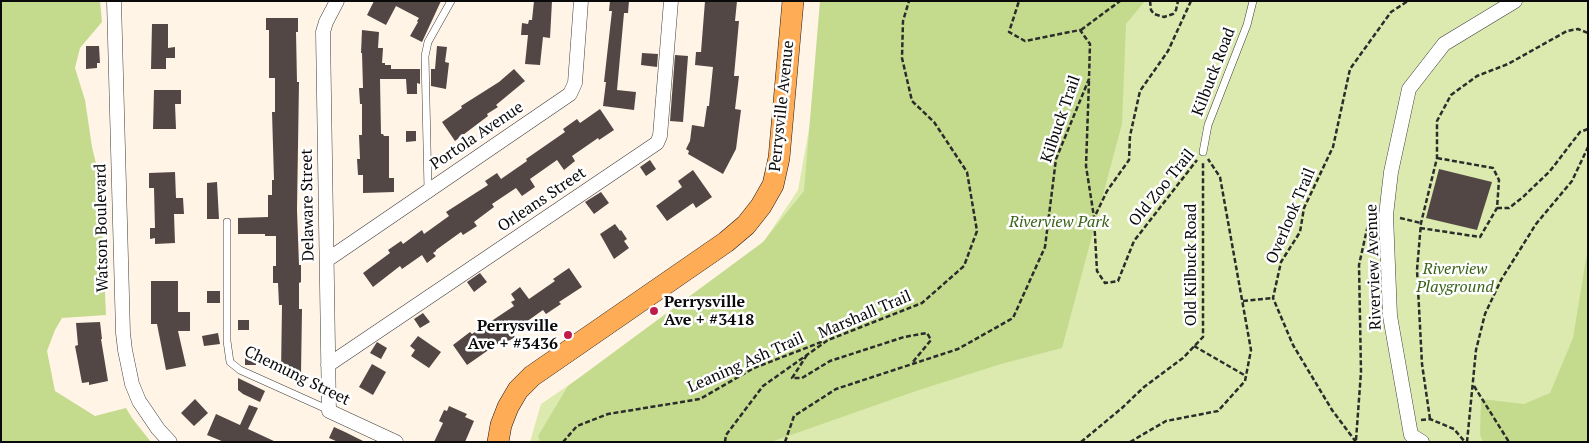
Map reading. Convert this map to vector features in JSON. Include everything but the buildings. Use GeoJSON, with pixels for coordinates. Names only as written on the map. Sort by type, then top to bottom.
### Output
{"type":"FeatureCollection","features":[{"type":"Feature","properties":{"kind":"main road","name":"Perrysville Avenue"},"geometry":{"type":"LineString","coordinates":[[498,442],[501,425],[508,407],[518,390],[532,376],[726,242],[746,225],[762,206],[773,185],[779,158],[793,1]]}},
{"type":"Feature","properties":{"kind":"street","name":"Watson Boulevard"},"geometry":{"type":"LineString","coordinates":[[114,1],[124,342],[128,367],[139,401],[158,429],[170,442]]}},
{"type":"Feature","properties":{"kind":"street","name":"Delaware Street"},"geometry":{"type":"LineString","coordinates":[[329,411],[323,32],[337,1]]}},
{"type":"Feature","properties":{"kind":"street","name":"Portola Avenue"},"geometry":{"type":"LineString","coordinates":[[327,260],[570,94],[575,83],[581,1]]}},
{"type":"Feature","properties":{"kind":"street","name":"Orleans Street"},"geometry":{"type":"LineString","coordinates":[[328,365],[657,143],[660,136],[671,1]]}},
{"type":"Feature","properties":{"kind":"street","name":"Riverview Avenue"},"geometry":{"type":"LineString","coordinates":[[1413,436],[1390,316],[1380,214],[1409,89],[1444,44],[1515,1]]}},
{"type":"Feature","properties":{"kind":"street","name":"Chemung Street"},"geometry":{"type":"LineString","coordinates":[[329,411],[396,442]]}},
{"type":"Feature","properties":{"kind":"lane"},"geometry":{"type":"LineString","coordinates":[[428,191],[425,56],[428,42],[451,1]]}},
{"type":"Feature","properties":{"kind":"lane","name":"Kilbuck Road"},"geometry":{"type":"LineString","coordinates":[[1203,152],[1208,124],[1247,25],[1252,1]]}},
{"type":"Feature","properties":{"kind":"lane","name":"Chemung Street"},"geometry":{"type":"LineString","coordinates":[[227,222],[227,341],[232,365],[329,411]]}},
{"type":"Feature","properties":{"kind":"path","name":"Marshall Trail"},"geometry":{"type":"LineString","coordinates":[[725,442],[726,435],[763,386],[828,340],[922,303],[964,266],[977,231],[967,172],[934,122],[912,101],[902,58],[903,21],[909,1]]}},
{"type":"Feature","properties":{"kind":"path"},"geometry":{"type":"LineString","coordinates":[[1019,1],[1009,32],[1026,41],[1080,30],[1120,1]]}},
{"type":"Feature","properties":{"kind":"path"},"geometry":{"type":"LineString","coordinates":[[1150,1],[1151,10],[1154,14],[1164,17],[1173,14],[1178,1]]}},
{"type":"Feature","properties":{"kind":"path","name":"Old Zoo Trail"},"geometry":{"type":"LineString","coordinates":[[1130,442],[1166,421],[1218,411],[1245,381],[1252,350],[1220,177],[1203,152],[1159,206],[1134,241],[1118,281],[1105,283],[1096,271],[1094,218],[1107,191],[1129,160],[1130,136],[1140,91],[1168,50],[1191,1]]}},
{"type":"Feature","properties":{"kind":"path","name":"Overlook Trail"},"geometry":{"type":"LineString","coordinates":[[1272,298],[1281,262],[1300,232],[1304,208],[1333,147],[1350,69],[1391,12],[1408,1]]}},
{"type":"Feature","properties":{"kind":"path"},"geometry":{"type":"LineString","coordinates":[[1430,419],[1422,364],[1417,270],[1420,228],[1437,158],[1437,121],[1451,95],[1477,76],[1508,64],[1567,31],[1578,29],[1588,33]]}},
{"type":"Feature","properties":{"kind":"path","name":"Kilbuck Trail"},"geometry":{"type":"LineString","coordinates":[[785,442],[794,416],[836,389],[958,349],[1013,318],[1045,247],[1056,159],[1089,80],[1090,44],[1080,30]]}},
{"type":"Feature","properties":{"kind":"path"},"geometry":{"type":"LineString","coordinates":[[1089,80],[1086,166],[1094,218]]}},
{"type":"Feature","properties":{"kind":"path"},"geometry":{"type":"LineString","coordinates":[[1497,208],[1509,208],[1524,196],[1550,171],[1580,132],[1588,130]]}},
{"type":"Feature","properties":{"kind":"path"},"geometry":{"type":"LineString","coordinates":[[1466,442],[1476,350],[1485,314],[1501,280],[1536,224],[1572,181],[1588,147]]}},
{"type":"Feature","properties":{"kind":"path","name":"Old Kilbuck Road"},"geometry":{"type":"LineString","coordinates":[[1081,442],[1144,387],[1184,358],[1202,336],[1203,152]]}},
{"type":"Feature","properties":{"kind":"path"},"geometry":{"type":"LineString","coordinates":[[1420,228],[1480,237],[1497,208],[1500,180],[1493,168],[1437,158]]}},
{"type":"Feature","properties":{"kind":"path"},"geometry":{"type":"LineString","coordinates":[[1356,441],[1361,372],[1358,265],[1367,229],[1380,214],[1421,223]]}},
{"type":"Feature","properties":{"kind":"path"},"geometry":{"type":"LineString","coordinates":[[1242,301],[1272,298],[1293,345],[1332,410],[1356,441]]}},
{"type":"Feature","properties":{"kind":"path"},"geometry":{"type":"LineString","coordinates":[[808,354],[792,378],[802,378],[830,361],[904,337],[927,333],[931,340],[911,364]]}},
{"type":"Feature","properties":{"kind":"path","name":"Leaning Ash Trail"},"geometry":{"type":"LineString","coordinates":[[563,442],[577,426],[608,414],[700,399],[754,368],[828,340]]}},
{"type":"Feature","properties":{"kind":"path"},"geometry":{"type":"LineString","coordinates":[[1194,346],[1246,376]]}},
{"type":"Feature","properties":{"kind":"path"},"geometry":{"type":"LineString","coordinates":[[1473,386],[1478,391],[1509,442]]}},
{"type":"Feature","properties":{"kind":"path"},"geometry":{"type":"LineString","coordinates":[[1413,436],[1416,421],[1430,419],[1454,429],[1466,442]]}},
{"type":"Feature","properties":{"kind":"green space"},"geometry":{"type":"Polygon","coordinates":[[[1,1],[100,1],[102,22],[80,48],[75,68],[85,100],[92,147],[100,180],[106,315],[62,318],[47,351],[55,391],[95,416],[126,408],[151,442],[1,442],[1,1]]]}},
{"type":"Feature","properties":{"kind":"green space"},"geometry":{"type":"Polygon","coordinates":[[[820,1],[1145,1],[1126,24],[1122,124],[1062,348],[1001,364],[916,391],[771,442],[540,442],[538,436],[568,386],[763,242],[804,191],[820,1]]]}},
{"type":"Feature","properties":{"kind":"green space","name":"Riverview Park"},"geometry":{"type":"Polygon","coordinates":[[[832,1],[1588,1],[1588,442],[530,442],[541,404],[751,261],[798,190],[832,1]]]}},
{"type":"Feature","properties":{"kind":"green space"},"geometry":{"type":"Polygon","coordinates":[[[1588,247],[1588,442],[1483,442],[1480,435],[1481,399],[1524,404],[1550,393],[1573,338],[1588,247]]]}},
{"type":"Feature","properties":{"kind":"place","name":"Perrysville Ave + #3418"},"geometry":{"type":"Point","coordinates":[654,311]}},
{"type":"Feature","properties":{"kind":"place","name":"Perrysville Ave + #3436"},"geometry":{"type":"Point","coordinates":[568,335]}},
{"type":"Feature","properties":{"kind":"park label","name":"Riverview Playground"},"geometry":{"type":"Point","coordinates":[1455,278]}}]}
